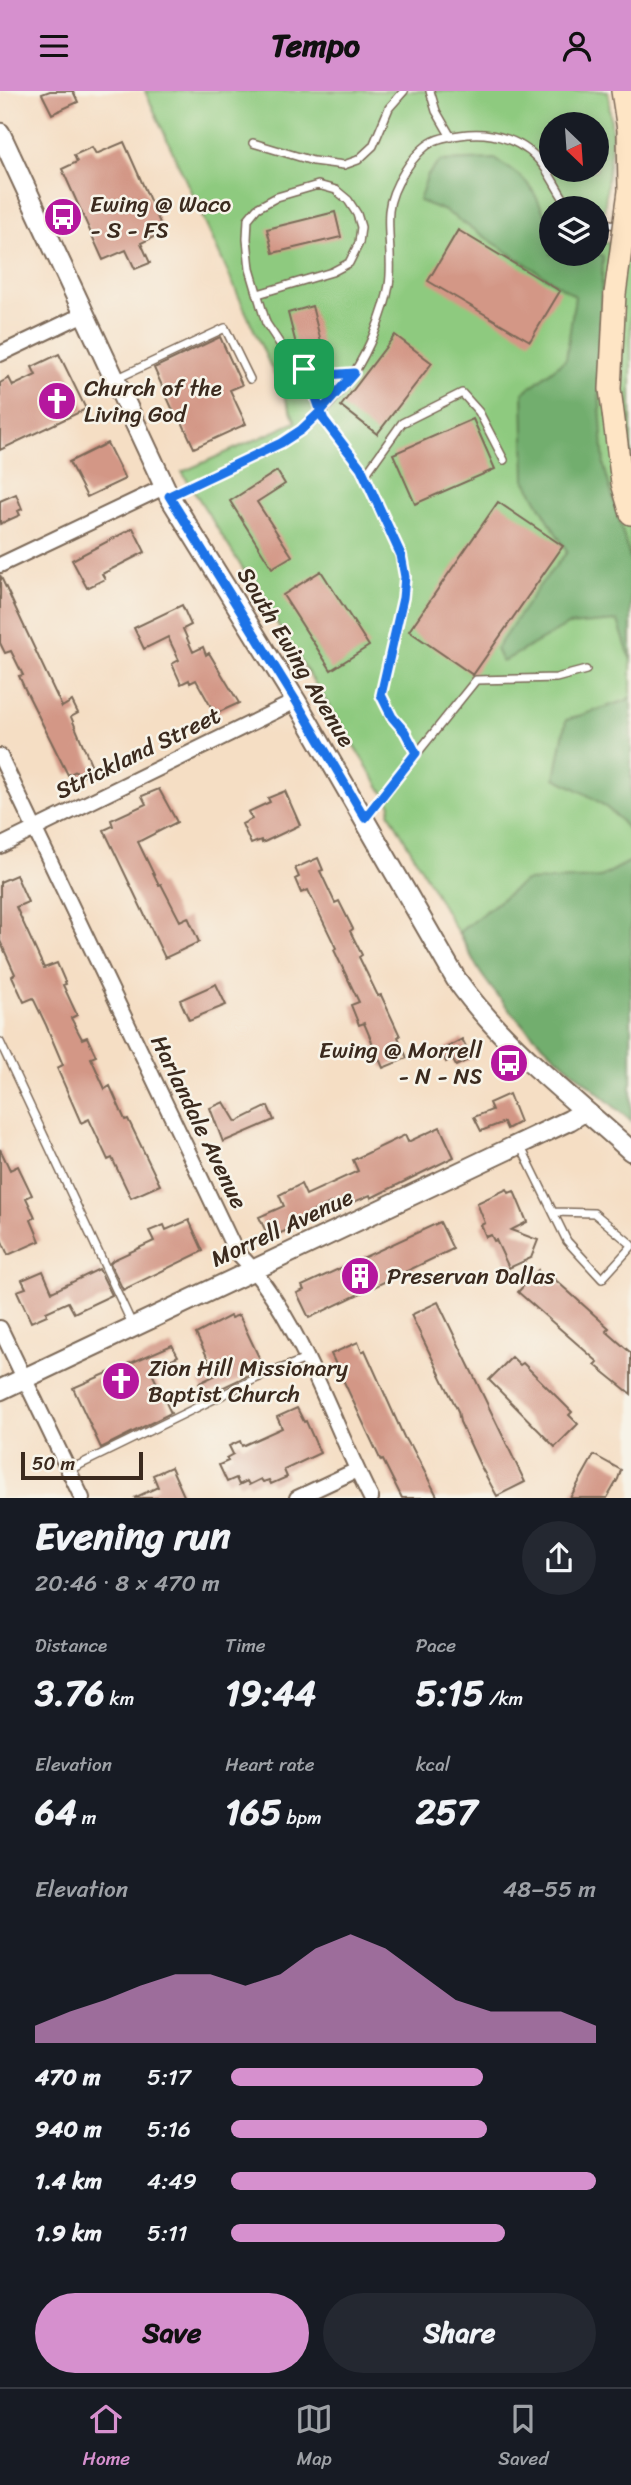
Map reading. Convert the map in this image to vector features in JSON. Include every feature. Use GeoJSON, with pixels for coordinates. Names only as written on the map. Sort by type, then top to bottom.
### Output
{"type":"FeatureCollection","features":[{"type":"Feature","properties":{"kind":"main road"},"geometry":{"type":"LineString","coordinates":[[622,91],[628,130],[629,191],[615,294],[610,389],[622,483],[631,514]]}},
{"type":"Feature","properties":{"kind":"street","name":"South Ewing Avenue"},"geometry":{"type":"LineString","coordinates":[[1,136],[166,491],[296,701],[456,979],[475,1006],[497,1029],[631,1151]]}},
{"type":"Feature","properties":{"kind":"street"},"geometry":{"type":"LineString","coordinates":[[0,354],[84,314]]}},
{"type":"Feature","properties":{"kind":"street"},"geometry":{"type":"LineString","coordinates":[[0,565],[166,491]]}},
{"type":"Feature","properties":{"kind":"street","name":"Strickland Street"},"geometry":{"type":"LineString","coordinates":[[0,846],[296,701]]}},
{"type":"Feature","properties":{"kind":"street","name":"Harlandale Avenue"},"geometry":{"type":"LineString","coordinates":[[0,756],[235,1250],[266,1284],[306,1359],[371,1498]]}},
{"type":"Feature","properties":{"kind":"street","name":"Morrell Avenue"},"geometry":{"type":"LineString","coordinates":[[0,1390],[585,1111]]}},
{"type":"Feature","properties":{"kind":"street"},"geometry":{"type":"LineString","coordinates":[[0,1328],[82,1498]]}},
{"type":"Feature","properties":{"kind":"street"},"geometry":{"type":"LineString","coordinates":[[297,1498],[357,1470]]}},
{"type":"Feature","properties":{"kind":"lane"},"geometry":{"type":"LineString","coordinates":[[253,143],[313,160],[344,165],[358,160],[373,146],[389,108],[404,91]]}},
{"type":"Feature","properties":{"kind":"lane"},"geometry":{"type":"LineString","coordinates":[[430,91],[436,111],[451,137]]}},
{"type":"Feature","properties":{"kind":"lane"},"geometry":{"type":"LineString","coordinates":[[166,491],[281,443],[301,430],[320,412],[354,373],[374,332],[390,285],[389,207],[399,181],[414,159],[434,141],[479,132],[500,136],[533,153],[562,196]]}},
{"type":"Feature","properties":{"kind":"lane"},"geometry":{"type":"LineString","coordinates":[[258,294],[332,272],[349,263],[359,243],[360,227],[357,214],[336,190],[318,185],[277,197],[257,208],[248,219],[250,269],[266,323],[280,344],[300,362],[311,381],[324,420],[352,454],[365,475],[401,555],[405,577],[403,598],[381,695],[416,753]]}},
{"type":"Feature","properties":{"kind":"lane"},"geometry":{"type":"LineString","coordinates":[[609,224],[631,227]]}},
{"type":"Feature","properties":{"kind":"lane"},"geometry":{"type":"LineString","coordinates":[[114,380],[225,328],[250,379]]}},
{"type":"Feature","properties":{"kind":"lane"},"geometry":{"type":"LineString","coordinates":[[304,369],[327,375],[354,373]]}},
{"type":"Feature","properties":{"kind":"lane"},"geometry":{"type":"LineString","coordinates":[[365,475],[402,423],[462,393],[479,412],[504,460]]}},
{"type":"Feature","properties":{"kind":"lane"},"geometry":{"type":"LineString","coordinates":[[365,818],[476,680],[556,678],[586,670]]}},
{"type":"Feature","properties":{"kind":"lane"},"geometry":{"type":"LineString","coordinates":[[0,1042],[133,1326]]}},
{"type":"Feature","properties":{"kind":"lane"},"geometry":{"type":"LineString","coordinates":[[520,1144],[567,1241],[602,1279],[631,1246],[594,1213],[553,1212]]}},
{"type":"Feature","properties":{"kind":"lane"},"geometry":{"type":"LineString","coordinates":[[68,1471],[257,1378],[306,1359]]}},
{"type":"Feature","properties":{"kind":"green space"},"geometry":{"type":"Polygon","coordinates":[[[145,91],[608,91],[612,135],[609,164],[609,112],[539,112],[539,182],[607,182],[606,196],[539,196],[539,266],[609,266],[609,243],[631,245],[631,1121],[554,1054],[516,1016],[482,975],[389,812],[391,805],[182,472],[296,422],[145,91]]]}},
{"type":"Feature","properties":{"kind":"green space"},"geometry":{"type":"Polygon","coordinates":[[[495,159],[522,178],[539,202],[539,266],[603,266],[598,375],[604,466],[631,562],[631,661],[618,621],[568,625],[502,662],[496,649],[540,585],[567,552],[525,480],[523,393],[566,359],[575,296],[445,211],[419,201],[427,176],[440,161],[495,159]]]}},
{"type":"Feature","properties":{"kind":"green space"},"geometry":{"type":"Polygon","coordinates":[[[631,696],[631,835],[607,808],[555,778],[566,720],[627,700],[631,696]]]}},
{"type":"Feature","properties":{"kind":"green space"},"geometry":{"type":"Polygon","coordinates":[[[631,861],[631,1121],[552,1053],[514,1016],[482,975],[459,932],[525,881],[599,878],[631,861]]]}},
{"type":"Feature","properties":{"kind":"building"},"geometry":{"type":"Polygon","coordinates":[[[50,91],[73,91],[78,102],[52,114],[42,94],[50,91]]]}},
{"type":"Feature","properties":{"kind":"building"},"geometry":{"type":"Polygon","coordinates":[[[124,142],[164,232],[141,243],[150,263],[135,269],[126,250],[103,260],[62,169],[77,162],[74,155],[92,147],[96,154],[124,142]]]}},
{"type":"Feature","properties":{"kind":"building"},"geometry":{"type":"Polygon","coordinates":[[[335,212],[341,237],[273,253],[267,229],[335,212]]]}},
{"type":"Feature","properties":{"kind":"building"},"geometry":{"type":"Polygon","coordinates":[[[458,230],[560,291],[530,341],[428,281],[458,230]]]}},
{"type":"Feature","properties":{"kind":"building"},"geometry":{"type":"Polygon","coordinates":[[[312,306],[322,346],[298,352],[288,313],[312,306]]]}},
{"type":"Feature","properties":{"kind":"building"},"geometry":{"type":"Polygon","coordinates":[[[395,335],[432,363],[377,434],[341,406],[395,335]]]}},
{"type":"Feature","properties":{"kind":"building"},"geometry":{"type":"Polygon","coordinates":[[[220,337],[242,385],[230,390],[246,424],[194,448],[178,413],[175,415],[154,368],[220,337]]]}},
{"type":"Feature","properties":{"kind":"building","name":"Church of the Living God"},"geometry":{"type":"Polygon","coordinates":[[[59,354],[86,409],[0,450],[0,383],[9,378],[13,386],[36,375],[32,367],[59,354]]]}},
{"type":"Feature","properties":{"kind":"building"},"geometry":{"type":"Polygon","coordinates":[[[473,419],[495,469],[415,504],[393,454],[473,419]]]}},
{"type":"Feature","properties":{"kind":"building"},"geometry":{"type":"Polygon","coordinates":[[[107,443],[125,479],[87,497],[69,462],[107,443]]]}},
{"type":"Feature","properties":{"kind":"building"},"geometry":{"type":"Polygon","coordinates":[[[277,471],[285,484],[257,502],[292,556],[272,568],[230,501],[277,471]]]}},
{"type":"Feature","properties":{"kind":"building"},"geometry":{"type":"Polygon","coordinates":[[[16,494],[22,509],[18,511],[20,515],[0,524],[0,501],[16,494]]]}},
{"type":"Feature","properties":{"kind":"building"},"geometry":{"type":"Polygon","coordinates":[[[498,502],[563,546],[473,675],[409,631],[498,502]]]}},
{"type":"Feature","properties":{"kind":"building"},"geometry":{"type":"Polygon","coordinates":[[[133,528],[145,552],[102,574],[105,579],[87,588],[72,560],[133,528]]]}},
{"type":"Feature","properties":{"kind":"building"},"geometry":{"type":"Polygon","coordinates":[[[321,571],[369,646],[331,670],[283,595],[321,571]]]}},
{"type":"Feature","properties":{"kind":"building"},"geometry":{"type":"Polygon","coordinates":[[[0,575],[62,707],[72,701],[78,713],[71,717],[94,771],[80,778],[76,771],[68,775],[24,687],[19,676],[23,675],[11,651],[5,653],[0,643],[0,575]]]}},
{"type":"Feature","properties":{"kind":"building"},"geometry":{"type":"Polygon","coordinates":[[[182,605],[191,625],[183,629],[193,652],[203,647],[206,655],[209,653],[239,703],[215,714],[196,680],[181,684],[172,664],[179,660],[168,637],[144,649],[134,628],[182,605]]]}},
{"type":"Feature","properties":{"kind":"building"},"geometry":{"type":"Polygon","coordinates":[[[159,789],[177,822],[138,842],[180,921],[188,917],[199,942],[165,958],[104,830],[113,826],[111,820],[146,804],[142,796],[159,789]]]}},
{"type":"Feature","properties":{"kind":"building"},"geometry":{"type":"Polygon","coordinates":[[[285,791],[300,825],[262,843],[261,840],[251,844],[242,824],[252,819],[248,812],[270,802],[268,798],[285,791]]]}},
{"type":"Feature","properties":{"kind":"building"},"geometry":{"type":"Polygon","coordinates":[[[318,858],[323,870],[320,871],[335,903],[339,901],[353,929],[350,931],[362,955],[359,957],[378,996],[381,995],[407,1058],[383,1068],[364,1023],[359,1025],[351,1005],[359,1002],[334,950],[336,948],[308,890],[301,893],[295,879],[299,877],[295,868],[318,858]]]}},
{"type":"Feature","properties":{"kind":"building"},"geometry":{"type":"Polygon","coordinates":[[[16,875],[28,902],[16,907],[44,968],[57,963],[66,984],[63,985],[77,1015],[71,1018],[82,1039],[87,1037],[96,1056],[91,1058],[105,1089],[110,1086],[160,1185],[131,1198],[112,1158],[108,1160],[89,1119],[81,1123],[57,1068],[63,1065],[46,1025],[33,998],[24,1002],[12,976],[15,974],[0,941],[0,882],[16,875]]]}},
{"type":"Feature","properties":{"kind":"building"},"geometry":{"type":"Polygon","coordinates":[[[216,984],[226,1005],[189,1020],[180,1000],[216,984]]]}},
{"type":"Feature","properties":{"kind":"building"},"geometry":{"type":"Polygon","coordinates":[[[462,1039],[472,1058],[456,1066],[452,1058],[446,1062],[440,1051],[462,1039]]]}},
{"type":"Feature","properties":{"kind":"building"},"geometry":{"type":"Polygon","coordinates":[[[509,1094],[520,1122],[507,1129],[504,1122],[481,1131],[474,1117],[492,1110],[489,1103],[509,1094]]]}},
{"type":"Feature","properties":{"kind":"building"},"geometry":{"type":"Polygon","coordinates":[[[224,1102],[236,1122],[268,1106],[274,1120],[223,1142],[210,1108],[224,1102]]]}},
{"type":"Feature","properties":{"kind":"building"},"geometry":{"type":"Polygon","coordinates":[[[440,1127],[454,1157],[371,1198],[370,1195],[340,1208],[338,1202],[331,1205],[330,1203],[288,1224],[290,1229],[269,1238],[259,1217],[284,1206],[279,1195],[301,1184],[306,1195],[358,1171],[353,1160],[405,1135],[408,1142],[440,1127]]]}},
{"type":"Feature","properties":{"kind":"building"},"geometry":{"type":"Polygon","coordinates":[[[0,1149],[10,1170],[18,1166],[32,1195],[26,1198],[35,1217],[31,1220],[40,1241],[8,1255],[0,1237],[0,1149]]]}},
{"type":"Feature","properties":{"kind":"building"},"geometry":{"type":"Polygon","coordinates":[[[507,1189],[509,1193],[514,1191],[527,1222],[511,1230],[538,1240],[531,1258],[509,1268],[496,1240],[494,1241],[491,1235],[486,1237],[481,1225],[485,1223],[477,1203],[507,1189]]]}},
{"type":"Feature","properties":{"kind":"building"},"geometry":{"type":"Polygon","coordinates":[[[189,1220],[203,1251],[123,1290],[110,1263],[154,1241],[149,1231],[164,1225],[166,1230],[189,1220]]]}},
{"type":"Feature","properties":{"kind":"building","name":"Preservan Dallas"},"geometry":{"type":"Polygon","coordinates":[[[440,1222],[453,1249],[309,1318],[297,1293],[304,1290],[302,1286],[440,1222]]]}},
{"type":"Feature","properties":{"kind":"building"},"geometry":{"type":"Polygon","coordinates":[[[99,1269],[112,1295],[74,1313],[68,1302],[31,1322],[17,1291],[26,1288],[22,1280],[43,1271],[52,1292],[99,1269]]]}},
{"type":"Feature","properties":{"kind":"building"},"geometry":{"type":"Polygon","coordinates":[[[538,1270],[543,1285],[551,1276],[609,1328],[606,1331],[631,1353],[631,1394],[595,1365],[598,1362],[518,1292],[538,1270]]]}},
{"type":"Feature","properties":{"kind":"building"},"geometry":{"type":"Polygon","coordinates":[[[438,1302],[525,1482],[497,1496],[411,1315],[438,1302]]]}},
{"type":"Feature","properties":{"kind":"building"},"geometry":{"type":"Polygon","coordinates":[[[239,1315],[264,1368],[205,1396],[199,1383],[216,1375],[196,1334],[230,1316],[239,1315]]]}},
{"type":"Feature","properties":{"kind":"building"},"geometry":{"type":"Polygon","coordinates":[[[358,1342],[362,1352],[365,1350],[404,1437],[409,1446],[411,1445],[438,1498],[402,1498],[383,1460],[381,1461],[331,1354],[358,1342]]]}},
{"type":"Feature","properties":{"kind":"building"},"geometry":{"type":"Polygon","coordinates":[[[172,1345],[178,1356],[150,1369],[171,1413],[101,1448],[73,1388],[172,1345]]]}},
{"type":"Feature","properties":{"kind":"building"},"geometry":{"type":"Polygon","coordinates":[[[512,1357],[520,1365],[523,1363],[572,1412],[569,1415],[578,1424],[555,1447],[489,1380],[512,1357]]]}},
{"type":"Feature","properties":{"kind":"building"},"geometry":{"type":"Polygon","coordinates":[[[297,1408],[320,1453],[284,1470],[287,1477],[271,1484],[269,1480],[263,1482],[261,1479],[249,1485],[247,1481],[239,1485],[236,1478],[227,1482],[219,1465],[228,1461],[226,1458],[233,1454],[229,1446],[240,1441],[242,1446],[282,1428],[277,1417],[297,1408]]]}},
{"type":"Feature","properties":{"kind":"building"},"geometry":{"type":"Polygon","coordinates":[[[594,1455],[621,1470],[618,1479],[607,1498],[570,1498],[594,1455]]]}},
{"type":"Feature","properties":{"kind":"building"},"geometry":{"type":"Polygon","coordinates":[[[171,1467],[185,1498],[134,1498],[158,1487],[153,1475],[171,1467]]]}},
{"type":"Feature","properties":{"kind":"place","name":"Ewing @ Waco - S - FS"},"geometry":{"type":"Point","coordinates":[63,217]}},
{"type":"Feature","properties":{"kind":"place","name":"Church of the Living God"},"geometry":{"type":"Point","coordinates":[57,401]}},
{"type":"Feature","properties":{"kind":"place","name":"Ewing @ Morrell - N - NS"},"geometry":{"type":"Point","coordinates":[509,1063]}},
{"type":"Feature","properties":{"kind":"place","name":"Preservan Dallas"},"geometry":{"type":"Point","coordinates":[360,1276]}},
{"type":"Feature","properties":{"kind":"place","name":"Zion Hill Missionary Baptist Church"},"geometry":{"type":"Point","coordinates":[121,1381]}},
{"type":"Feature","properties":{"kind":"route"},"geometry":{"type":"LineString","coordinates":[[304,369],[311,381],[320,412],[324,420],[361,468],[401,555],[405,577],[403,598],[381,695],[416,753],[365,818],[169,496],[281,443],[301,430],[320,412],[354,373],[327,375],[304,369]]}}]}
